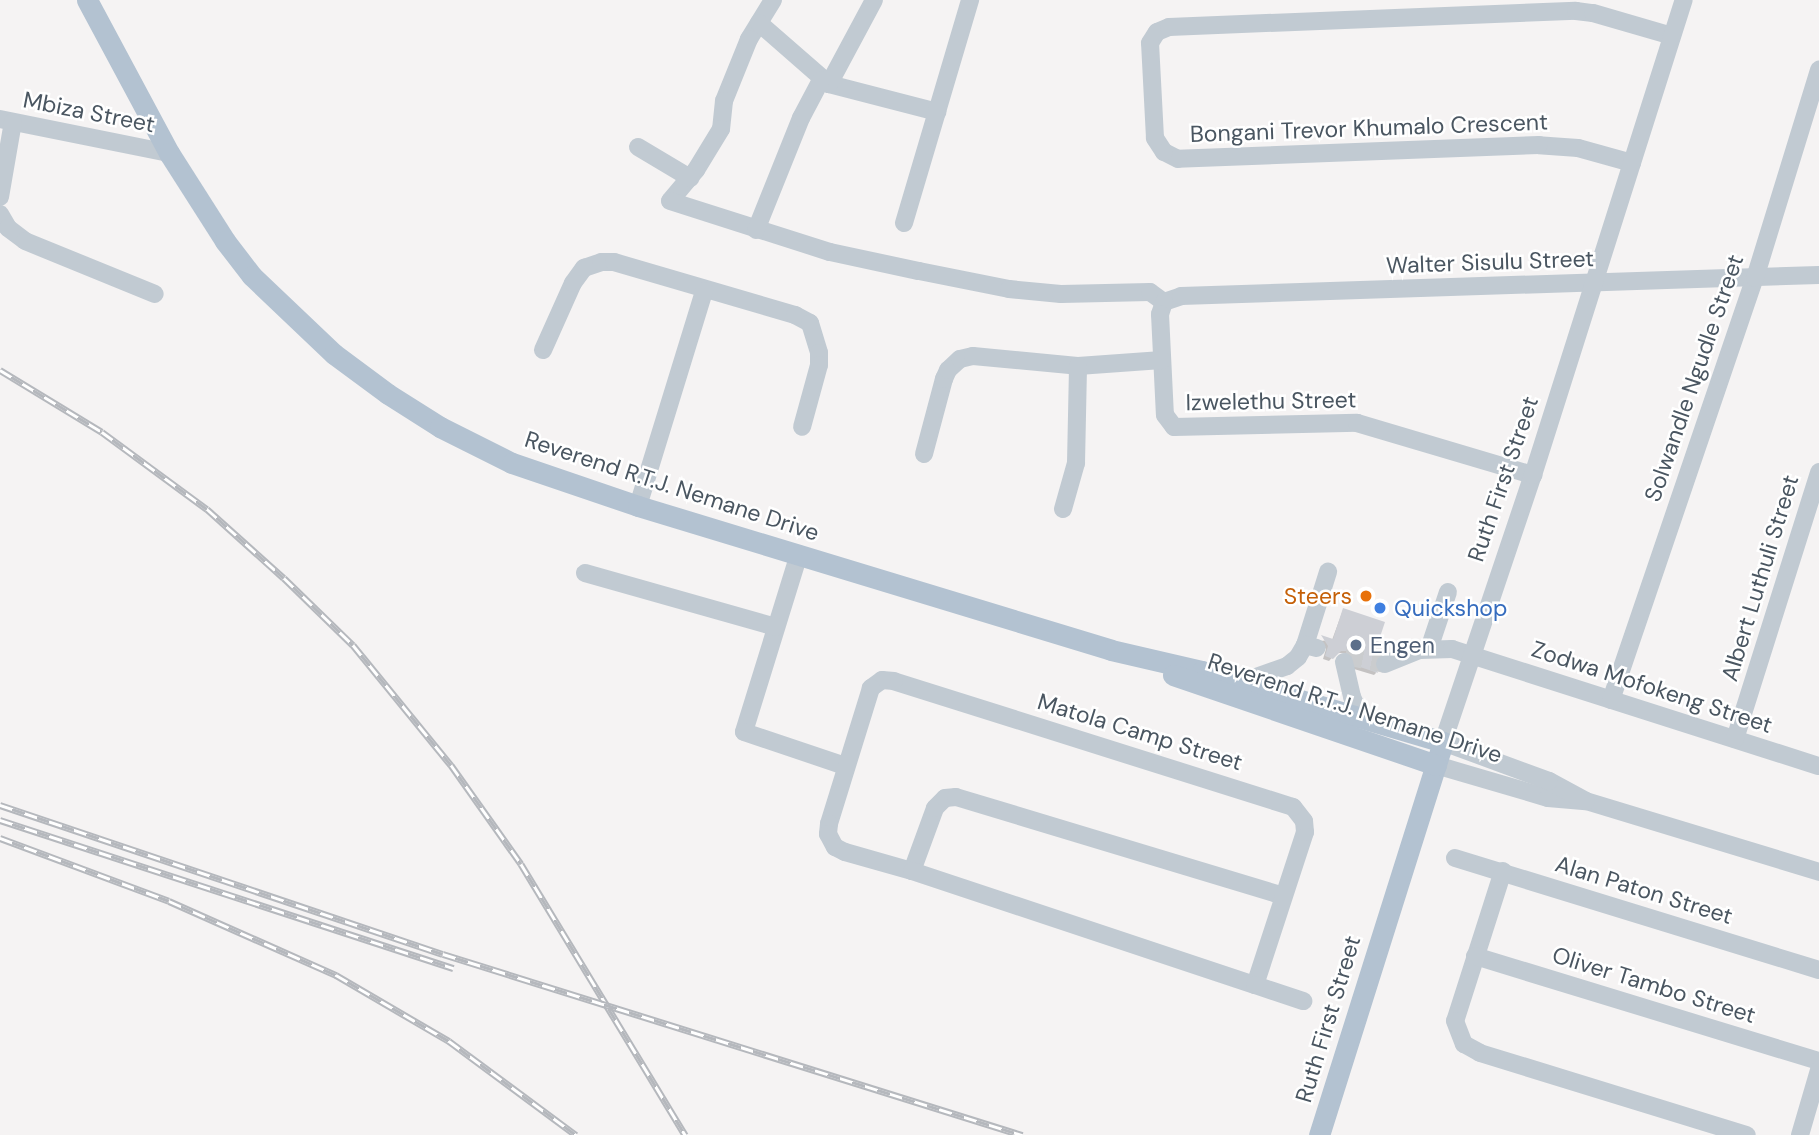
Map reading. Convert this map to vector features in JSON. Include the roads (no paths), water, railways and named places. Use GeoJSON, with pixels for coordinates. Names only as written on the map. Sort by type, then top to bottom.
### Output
{"type":"FeatureCollection","features":[{"type":"Feature","properties":{"kind":"main road","name":"Reverend R.T.J. Nemane Drive"},"geometry":{"type":"LineString","coordinates":[[86,0],[169,153],[217,229],[252,276],[295,320],[357,372],[431,421],[490,453],[552,478],[638,506],[1111,650],[1242,682],[1443,742]]}},
{"type":"Feature","properties":{"kind":"main road","name":"Reverend R.T.J. Nemane Drive"},"geometry":{"type":"LineString","coordinates":[[1111,650],[1201,686],[1436,765]]}},
{"type":"Feature","properties":{"kind":"main road","name":"Ruth First Street"},"geometry":{"type":"LineString","coordinates":[[1319,1135],[1443,742]]}},
{"type":"Feature","properties":{"kind":"street"},"geometry":{"type":"LineString","coordinates":[[773,0],[759,23],[724,101],[721,129],[690,178],[670,201],[830,252],[1009,289],[1061,294],[1150,292],[1164,302]]}},
{"type":"Feature","properties":{"kind":"street"},"geometry":{"type":"LineString","coordinates":[[757,230],[801,118],[874,0]]}},
{"type":"Feature","properties":{"kind":"street"},"geometry":{"type":"LineString","coordinates":[[904,223],[970,0]]}},
{"type":"Feature","properties":{"kind":"street","name":"Ruth First Street"},"geometry":{"type":"LineString","coordinates":[[1443,742],[1470,655],[1533,475],[1684,0]]}},
{"type":"Feature","properties":{"kind":"street","name":"Bongani Trevor Khumalo Crescent"},"geometry":{"type":"LineString","coordinates":[[1632,163],[1578,148],[1539,145],[1173,158],[1161,149],[1155,138],[1150,43],[1157,32],[1169,27],[1576,11],[1672,36]]}},
{"type":"Feature","properties":{"kind":"street"},"geometry":{"type":"LineString","coordinates":[[759,23],[825,82],[937,112]]}},
{"type":"Feature","properties":{"kind":"street","name":"Solwandle Ngudle Street"},"geometry":{"type":"LineString","coordinates":[[1612,700],[1810,123],[1819,71]]}},
{"type":"Feature","properties":{"kind":"street","name":"Mbiza Street"},"geometry":{"type":"LineString","coordinates":[[6,121],[169,153]]}},
{"type":"Feature","properties":{"kind":"street"},"geometry":{"type":"LineString","coordinates":[[0,197],[6,121]]}},
{"type":"Feature","properties":{"kind":"street"},"geometry":{"type":"LineString","coordinates":[[638,148],[690,178]]}},
{"type":"Feature","properties":{"kind":"street"},"geometry":{"type":"LineString","coordinates":[[0,214],[8,228],[24,241],[155,294]]}},
{"type":"Feature","properties":{"kind":"street"},"geometry":{"type":"LineString","coordinates":[[543,350],[573,282],[590,264],[614,262],[704,291],[794,315],[810,323],[818,341],[819,365],[802,427]]}},
{"type":"Feature","properties":{"kind":"street","name":"Walter Sisulu Street"},"geometry":{"type":"LineString","coordinates":[[1164,302],[1181,296],[1819,275]]}},
{"type":"Feature","properties":{"kind":"street"},"geometry":{"type":"LineString","coordinates":[[638,506],[704,291]]}},
{"type":"Feature","properties":{"kind":"street","name":"Izwelethu Street"},"geometry":{"type":"LineString","coordinates":[[1164,302],[1160,314],[1165,415],[1171,425],[1178,428],[1357,422],[1533,475]]}},
{"type":"Feature","properties":{"kind":"street"},"geometry":{"type":"LineString","coordinates":[[924,454],[944,379],[950,366],[960,359],[973,356],[1078,366],[1162,360]]}},
{"type":"Feature","properties":{"kind":"street"},"geometry":{"type":"LineString","coordinates":[[1063,509],[1076,463],[1078,366]]}},
{"type":"Feature","properties":{"kind":"street","name":"Albert Luthuli Street"},"geometry":{"type":"LineString","coordinates":[[1735,739],[1819,472]]}},
{"type":"Feature","properties":{"kind":"street"},"geometry":{"type":"LineString","coordinates":[[799,554],[744,732],[845,766],[829,824],[832,844],[845,852],[1303,1001]]}},
{"type":"Feature","properties":{"kind":"street"},"geometry":{"type":"LineString","coordinates":[[1242,682],[1287,666],[1311,646],[1328,572]]}},
{"type":"Feature","properties":{"kind":"street"},"geometry":{"type":"LineString","coordinates":[[585,573],[776,628]]}},
{"type":"Feature","properties":{"kind":"street"},"geometry":{"type":"LineString","coordinates":[[1385,664],[1429,649],[1448,592]]}},
{"type":"Feature","properties":{"kind":"street","name":"Zodwa Mofokeng Street"},"geometry":{"type":"LineString","coordinates":[[1429,649],[1452,649],[1819,766]]}},
{"type":"Feature","properties":{"kind":"street"},"geometry":{"type":"LineString","coordinates":[[1344,662],[1352,697],[1363,718]]}},
{"type":"Feature","properties":{"kind":"street","name":"Matola Camp Street"},"geometry":{"type":"LineString","coordinates":[[845,766],[871,688],[882,680],[894,681],[1287,803],[1301,814],[1305,828],[1255,985]]}},
{"type":"Feature","properties":{"kind":"street","name":"Reverend R.T.J. Nemane Drive"},"geometry":{"type":"LineString","coordinates":[[1443,742],[1549,781],[1586,801],[1819,872]]}},
{"type":"Feature","properties":{"kind":"street","name":"Reverend R.T.J. Nemane Drive"},"geometry":{"type":"LineString","coordinates":[[1436,765],[1548,798],[1586,801]]}},
{"type":"Feature","properties":{"kind":"street"},"geometry":{"type":"LineString","coordinates":[[912,872],[935,808],[946,799],[957,797],[1283,896]]}},
{"type":"Feature","properties":{"kind":"street","name":"Alan Paton Street"},"geometry":{"type":"LineString","coordinates":[[1455,858],[1819,970]]}},
{"type":"Feature","properties":{"kind":"street"},"geometry":{"type":"LineString","coordinates":[[1503,871],[1455,1021],[1460,1039],[1470,1048],[1747,1135]]}},
{"type":"Feature","properties":{"kind":"street","name":"Oliver Tambo Street"},"geometry":{"type":"LineString","coordinates":[[1475,956],[1819,1061]]}},
{"type":"Feature","properties":{"kind":"street"},"geometry":{"type":"LineString","coordinates":[[1800,1135],[1819,1070]]}},
{"type":"Feature","properties":{"kind":"tunnel"},"geometry":{"type":"LineString","coordinates":[[1345,656],[1385,664]]}},
{"type":"Feature","properties":{"kind":"railway"},"geometry":{"type":"LineString","coordinates":[[0,370],[102,432],[207,509],[353,645],[451,765],[521,864],[685,1135]]}},
{"type":"Feature","properties":{"kind":"railway"},"geometry":{"type":"LineString","coordinates":[[0,805],[443,954],[1022,1135]]}},
{"type":"Feature","properties":{"kind":"railway"},"geometry":{"type":"LineString","coordinates":[[0,820],[453,968]]}},
{"type":"Feature","properties":{"kind":"railway"},"geometry":{"type":"LineString","coordinates":[[0,838],[169,901],[336,975],[449,1041],[576,1135]]}},
{"type":"Feature","properties":{"kind":"place","name":"Steers"},"geometry":{"type":"Point","coordinates":[1366,596]}},
{"type":"Feature","properties":{"kind":"place","name":"Quickshop"},"geometry":{"type":"Point","coordinates":[1380,608]}},
{"type":"Feature","properties":{"kind":"place","name":"Engen"},"geometry":{"type":"Point","coordinates":[1356,645]}}]}
